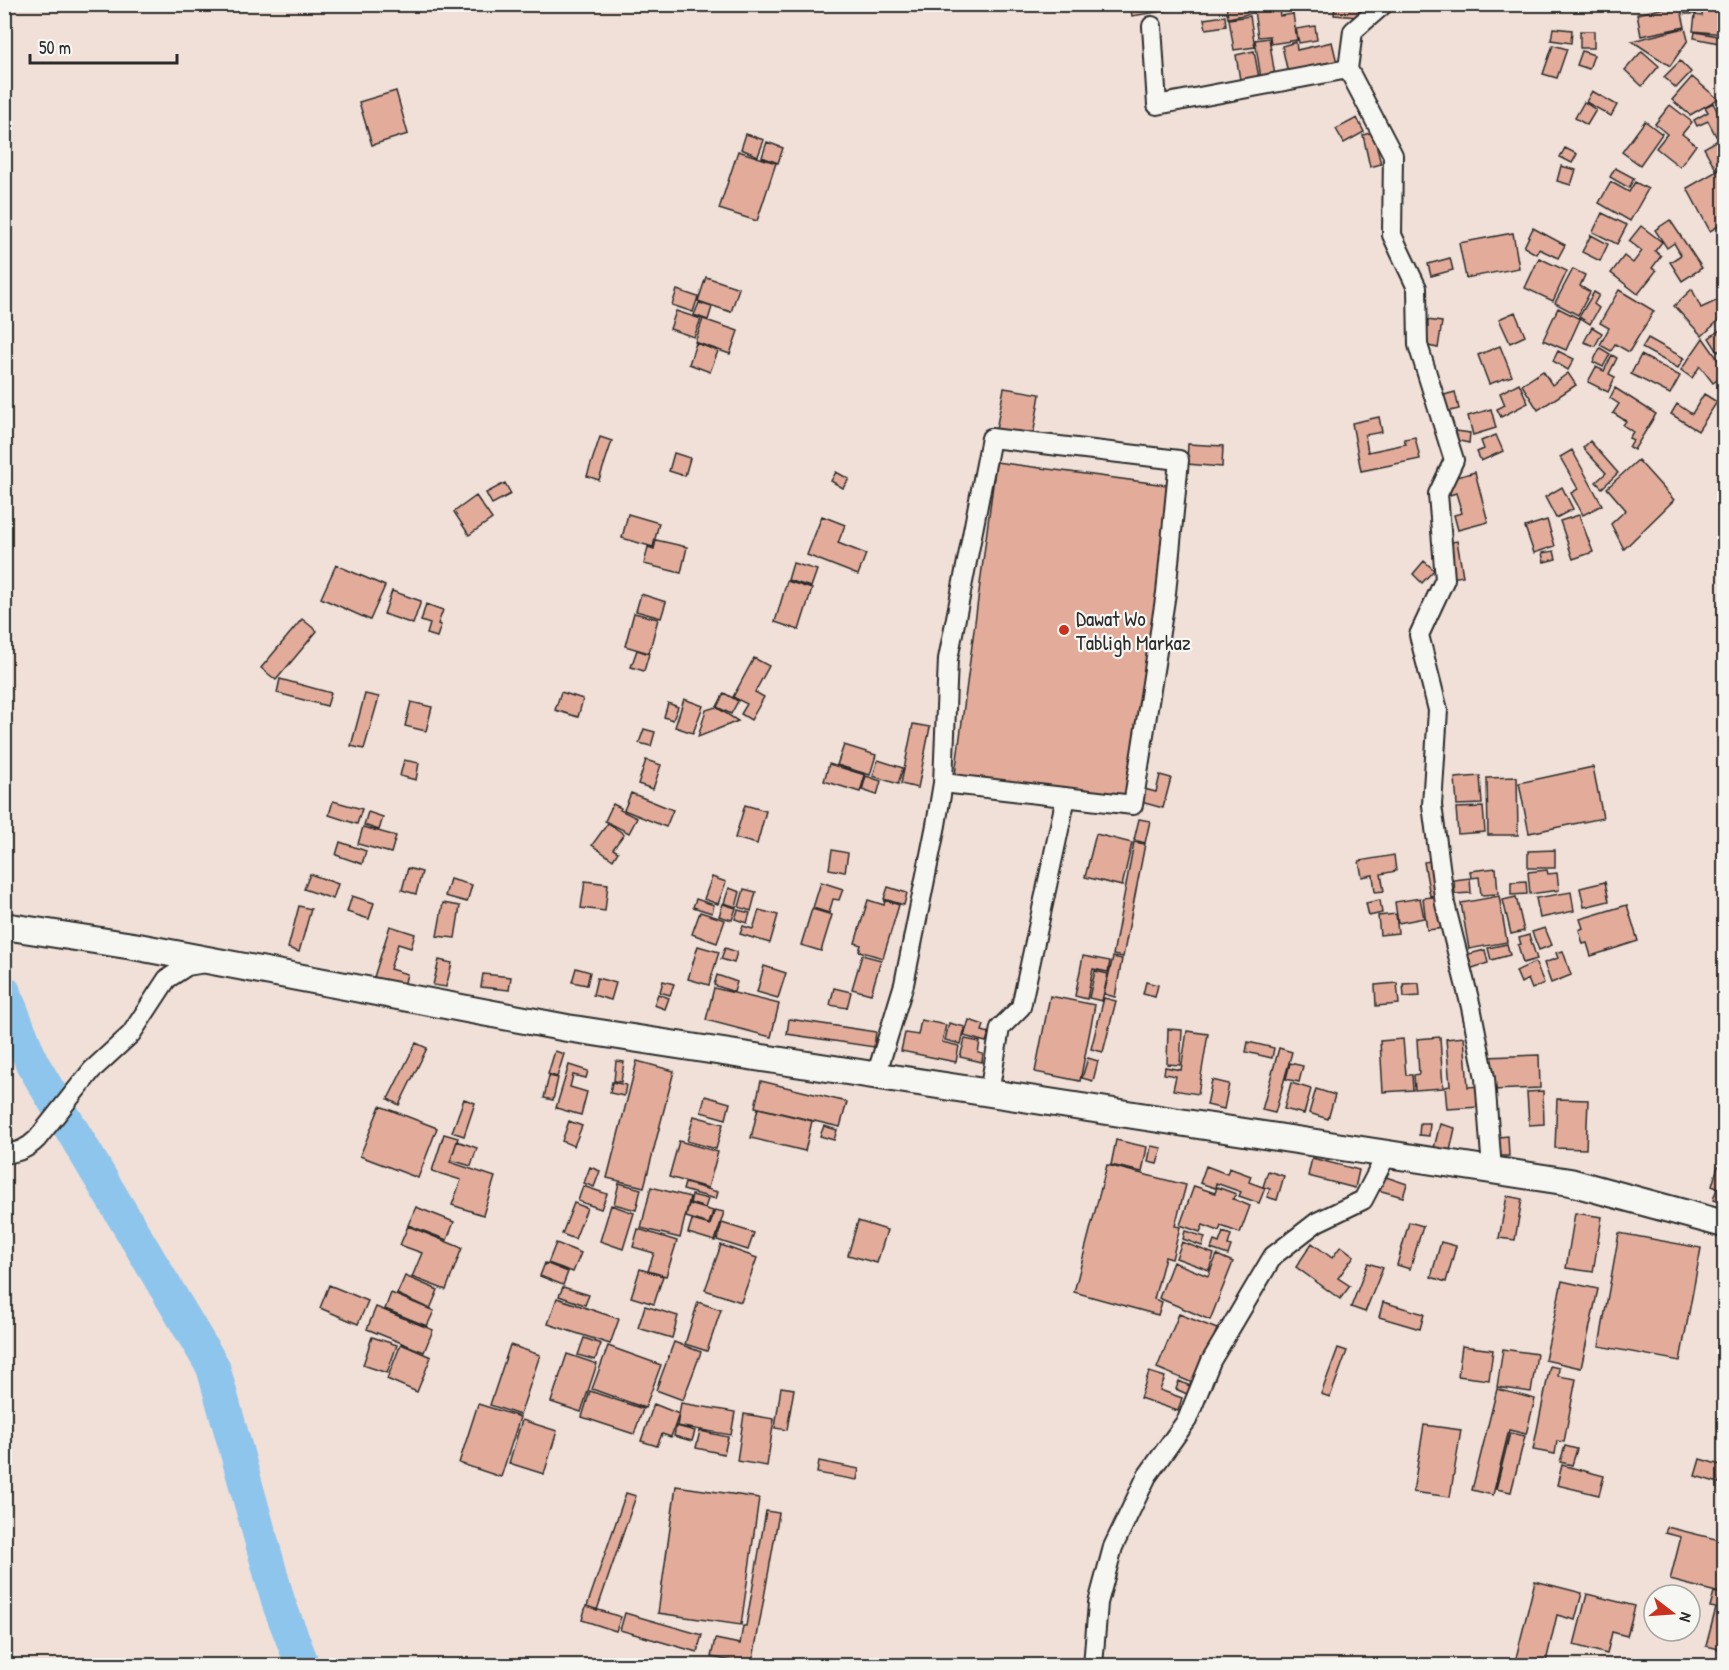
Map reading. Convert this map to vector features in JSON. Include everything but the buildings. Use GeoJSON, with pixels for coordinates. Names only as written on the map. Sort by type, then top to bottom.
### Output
{"type":"FeatureCollection","features":[{"type":"Feature","properties":{"kind":"main road"},"geometry":{"type":"LineString","coordinates":[[4,926],[133,946],[567,1028],[1570,1182],[1725,1224]]}},
{"type":"Feature","properties":{"kind":"street"},"geometry":{"type":"LineString","coordinates":[[1384,4],[1353,31],[1348,69],[1393,155],[1392,235],[1417,288],[1418,345],[1454,460],[1438,494],[1445,579],[1419,635],[1438,710],[1432,805],[1445,904],[1471,1007],[1485,1078],[1492,1170]]}},
{"type":"Feature","properties":{"kind":"street"},"geometry":{"type":"LineString","coordinates":[[1152,26],[1157,105],[1348,69]]}},
{"type":"Feature","properties":{"kind":"street"},"geometry":{"type":"LineString","coordinates":[[876,1076],[904,984],[943,783],[948,659],[991,438],[1179,460],[1166,593],[1133,805],[943,783]]}},
{"type":"Feature","properties":{"kind":"street"},"geometry":{"type":"LineString","coordinates":[[989,1093],[1000,1028],[1021,1007],[1066,797]]}},
{"type":"Feature","properties":{"kind":"street"},"geometry":{"type":"LineString","coordinates":[[4,1154],[18,1152],[30,1146],[37,1139],[92,1070],[131,1034],[167,979],[187,966],[216,962]]}},
{"type":"Feature","properties":{"kind":"street"},"geometry":{"type":"LineString","coordinates":[[1093,1665],[1098,1603],[1113,1547],[1147,1476],[1187,1420],[1211,1361],[1274,1256],[1317,1222],[1363,1200],[1387,1154]]}},
{"type":"Feature","properties":{"kind":"waterway"},"geometry":{"type":"LineString","coordinates":[[4,992],[32,1063],[213,1367],[279,1604],[303,1666]]}},
{"type":"Feature","properties":{"kind":"place","name":"Dawat Wo Tabligh Markaz"},"geometry":{"type":"Point","coordinates":[1064,630]}}]}
